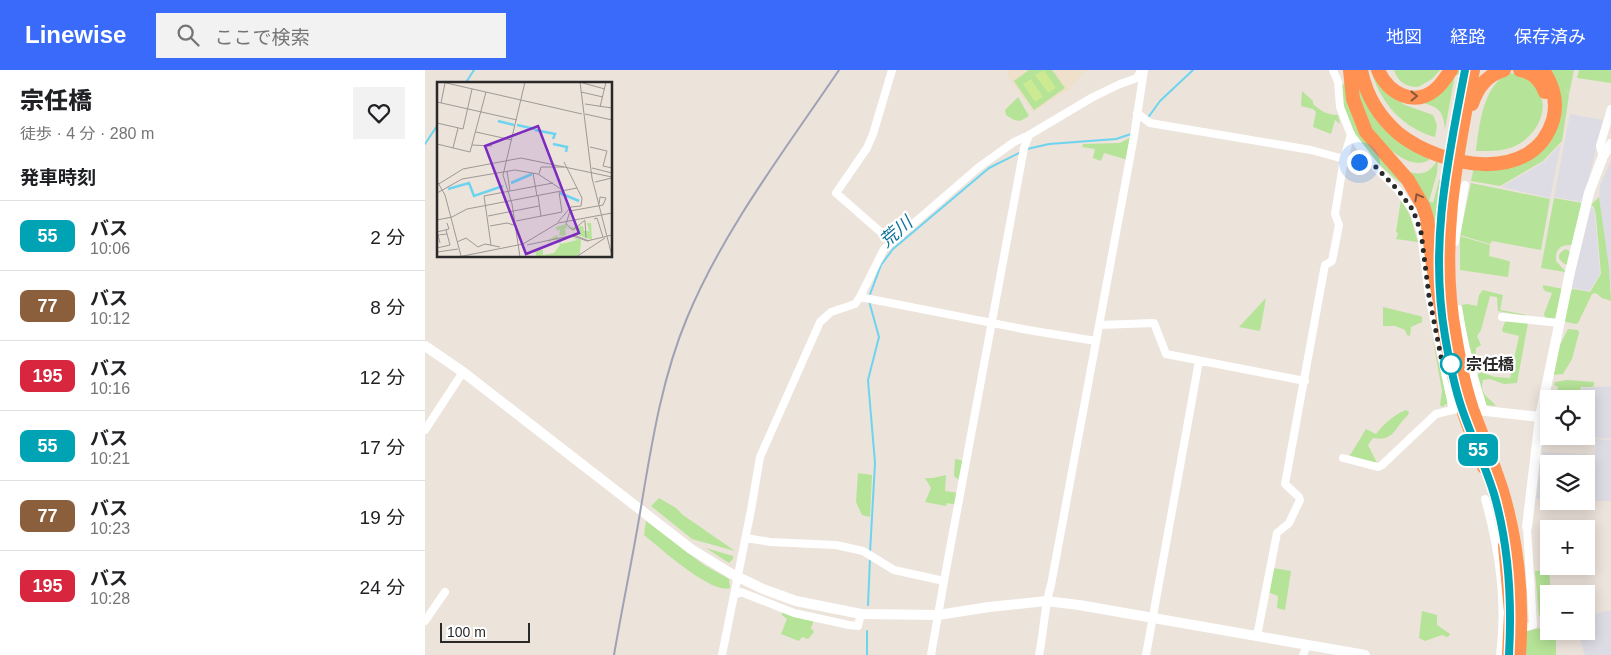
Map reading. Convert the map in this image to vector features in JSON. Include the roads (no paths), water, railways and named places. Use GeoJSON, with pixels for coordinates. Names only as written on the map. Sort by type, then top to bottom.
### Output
{"type":"FeatureCollection","features":[{"type":"Feature","properties":{"kind":"highway"},"geometry":{"type":"LineString","coordinates":[[1350,70],[1353,99],[1366,132],[1408,180],[1423,206],[1429,228],[1433,266],[1450,360],[1502,492],[1511,529],[1517,561],[1521,608],[1519,655]]}},
{"type":"Feature","properties":{"kind":"highway"},"geometry":{"type":"LineString","coordinates":[[1361,70],[1369,98],[1388,123],[1401,135],[1483,165],[1513,161],[1529,152],[1543,140],[1550,130],[1556,103],[1551,82],[1543,70]]}},
{"type":"Feature","properties":{"kind":"highway"},"geometry":{"type":"LineString","coordinates":[[1367,70],[1375,93],[1387,110],[1433,148]]}},
{"type":"Feature","properties":{"kind":"highway"},"geometry":{"type":"LineString","coordinates":[[1378,70],[1389,88],[1398,95],[1411,98],[1424,96],[1435,90],[1451,70]]}},
{"type":"Feature","properties":{"kind":"highway"},"geometry":{"type":"LineString","coordinates":[[1442,313],[1439,236],[1444,184],[1465,70]]}},
{"type":"Feature","properties":{"kind":"highway"},"geometry":{"type":"LineString","coordinates":[[1473,70],[1449,212],[1447,268],[1454,333],[1468,409],[1494,495],[1507,562],[1511,612],[1509,655]]}},
{"type":"Feature","properties":{"kind":"highway"},"geometry":{"type":"LineString","coordinates":[[1464,117],[1471,108],[1474,97],[1484,82],[1492,75],[1504,70]]}},
{"type":"Feature","properties":{"kind":"highway"},"geometry":{"type":"LineString","coordinates":[[1472,160],[1520,150],[1529,143],[1542,127],[1547,111],[1546,94],[1539,80],[1533,75],[1520,70]]}},
{"type":"Feature","properties":{"kind":"street"},"geometry":{"type":"LineString","coordinates":[[892,70],[867,148],[836,193],[892,242]]}},
{"type":"Feature","properties":{"kind":"street"},"geometry":{"type":"LineString","coordinates":[[866,298],[884,249],[979,167],[1014,142],[1093,97],[1137,78],[1143,70]]}},
{"type":"Feature","properties":{"kind":"street"},"geometry":{"type":"LineString","coordinates":[[1039,655],[1045,625],[1046,602],[1051,585],[1135,136],[1135,125],[1143,117],[1143,70]]}},
{"type":"Feature","properties":{"kind":"street"},"geometry":{"type":"LineString","coordinates":[[1333,70],[1338,82],[1340,107],[1351,134],[1374,165],[1398,190],[1413,210],[1421,232],[1429,296],[1468,409]]}},
{"type":"Feature","properties":{"kind":"street"},"geometry":{"type":"LineString","coordinates":[[1603,156],[1600,146],[1611,109]]}},
{"type":"Feature","properties":{"kind":"street"},"geometry":{"type":"LineString","coordinates":[[1143,117],[1150,123],[1311,150],[1374,165]]}},
{"type":"Feature","properties":{"kind":"street"},"geometry":{"type":"LineString","coordinates":[[1257,636],[1277,533],[1289,523],[1300,500],[1285,484],[1325,265],[1332,261],[1339,225],[1335,214],[1344,159],[1351,134]]}},
{"type":"Feature","properties":{"kind":"street"},"geometry":{"type":"LineString","coordinates":[[931,655],[1024,150],[1029,135]]}},
{"type":"Feature","properties":{"kind":"street"},"geometry":{"type":"LineString","coordinates":[[1545,390],[1589,193],[1603,156],[1611,144]]}},
{"type":"Feature","properties":{"kind":"street"},"geometry":{"type":"LineString","coordinates":[[1465,185],[1455,239],[1455,281],[1457,308],[1465,346],[1468,409]]}},
{"type":"Feature","properties":{"kind":"street"},"geometry":{"type":"LineString","coordinates":[[722,655],[746,538],[760,457],[820,322],[831,312],[866,298],[992,324],[1096,340]]}},
{"type":"Feature","properties":{"kind":"street"},"geometry":{"type":"LineString","coordinates":[[1502,317],[1559,323]]}},
{"type":"Feature","properties":{"kind":"street"},"geometry":{"type":"LineString","coordinates":[[1099,325],[1154,323],[1165,354],[1305,381]]}},
{"type":"Feature","properties":{"kind":"street"},"geometry":{"type":"LineString","coordinates":[[425,346],[463,372],[691,549],[742,580],[796,601],[861,614],[938,615],[989,607],[1046,602],[1079,605],[1257,636],[1305,650],[1365,655]]}},
{"type":"Feature","properties":{"kind":"street"},"geometry":{"type":"LineString","coordinates":[[1146,655],[1199,361]]}},
{"type":"Feature","properties":{"kind":"street"},"geometry":{"type":"LineString","coordinates":[[425,430],[463,372]]}},
{"type":"Feature","properties":{"kind":"street"},"geometry":{"type":"LineString","coordinates":[[1343,458],[1378,467],[1383,465],[1436,414],[1468,409],[1540,417],[1527,527],[1533,625],[1520,629]]}},
{"type":"Feature","properties":{"kind":"street"},"geometry":{"type":"LineString","coordinates":[[1485,499],[1501,577],[1503,639],[1500,655]]}},
{"type":"Feature","properties":{"kind":"street"},"geometry":{"type":"LineString","coordinates":[[746,538],[770,542],[836,545],[869,554],[895,570],[945,580]]}},
{"type":"Feature","properties":{"kind":"street"},"geometry":{"type":"LineString","coordinates":[[425,621],[445,592]]}},
{"type":"Feature","properties":{"kind":"street"},"geometry":{"type":"LineString","coordinates":[[735,595],[741,592],[794,612],[849,625],[858,626],[861,614]]}},
{"type":"Feature","properties":{"kind":"waterway"},"geometry":{"type":"LineString","coordinates":[[466,82],[474,70]]}},
{"type":"Feature","properties":{"kind":"waterway","name":"荒川"},"geometry":{"type":"LineString","coordinates":[[1147,119],[1160,101],[1193,70]]}},
{"type":"Feature","properties":{"kind":"waterway"},"geometry":{"type":"LineString","coordinates":[[425,144],[437,126]]}},
{"type":"Feature","properties":{"kind":"waterway","name":"荒川"},"geometry":{"type":"LineString","coordinates":[[1027,149],[1049,144],[1116,139],[1131,134]]}},
{"type":"Feature","properties":{"kind":"waterway","name":"荒川"},"geometry":{"type":"LineString","coordinates":[[869,297],[881,265],[893,249],[989,168],[1021,152]]}},
{"type":"Feature","properties":{"kind":"waterway","name":"荒川"},"geometry":{"type":"LineString","coordinates":[[869,301],[879,337],[868,380],[875,463],[870,553]]}},
{"type":"Feature","properties":{"kind":"waterway","name":"荒川"},"geometry":{"type":"LineString","coordinates":[[868,605],[870,558]]}},
{"type":"Feature","properties":{"kind":"waterway","name":"荒川"},"geometry":{"type":"LineString","coordinates":[[867,631],[867,655]]}},
{"type":"Feature","properties":{"kind":"railway"},"geometry":{"type":"LineString","coordinates":[[614,655],[658,414],[670,365],[687,318],[702,285],[737,222],[839,70]]}},
{"type":"Feature","properties":{"kind":"place","name":"宗任橋"},"geometry":{"type":"Point","coordinates":[1451,364]}}]}
